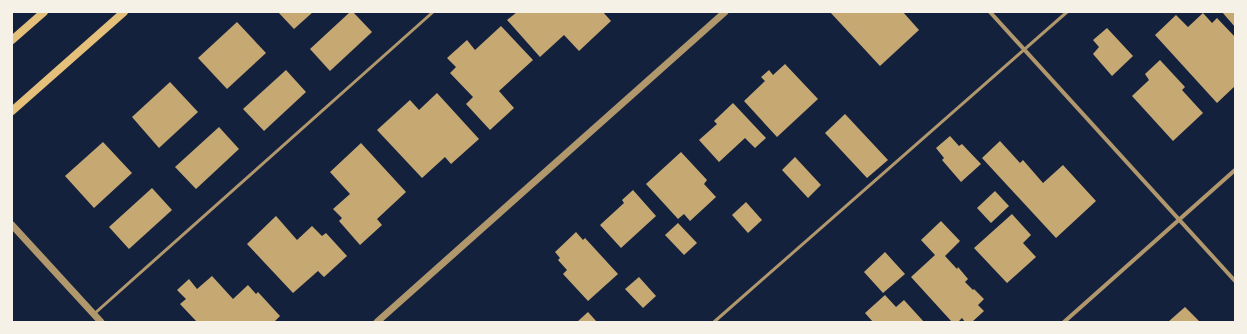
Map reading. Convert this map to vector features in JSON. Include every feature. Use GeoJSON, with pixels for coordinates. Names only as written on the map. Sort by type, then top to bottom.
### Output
{"type":"FeatureCollection","features":[{"type":"Feature","properties":{"kind":"main road"},"geometry":{"type":"LineString","coordinates":[[12,40],[44,12]]}},
{"type":"Feature","properties":{"kind":"main road"},"geometry":{"type":"LineString","coordinates":[[12,111],[124,12]]}},
{"type":"Feature","properties":{"kind":"street"},"geometry":{"type":"LineString","coordinates":[[377,322],[725,12]]}},
{"type":"Feature","properties":{"kind":"street"},"geometry":{"type":"LineString","coordinates":[[990,12],[1235,281]]}},
{"type":"Feature","properties":{"kind":"street"},"geometry":{"type":"LineString","coordinates":[[1064,322],[1235,170]]}},
{"type":"Feature","properties":{"kind":"street"},"geometry":{"type":"LineString","coordinates":[[12,225],[101,322]]}},
{"type":"Feature","properties":{"kind":"lane"},"geometry":{"type":"LineString","coordinates":[[94,314],[433,12]]}},
{"type":"Feature","properties":{"kind":"lane"},"geometry":{"type":"LineString","coordinates":[[714,322],[1066,12]]}},
{"type":"Feature","properties":{"kind":"building"},"geometry":{"type":"Polygon","coordinates":[[[278,12],[313,12],[294,29],[278,12]]]}},
{"type":"Feature","properties":{"kind":"building"},"geometry":{"type":"Polygon","coordinates":[[[350,12],[353,12],[372,32],[330,71],[310,49],[350,12]]]}},
{"type":"Feature","properties":{"kind":"building"},"geometry":{"type":"Polygon","coordinates":[[[517,12],[603,12],[611,21],[579,51],[564,35],[540,57],[507,20],[517,12]]]}},
{"type":"Feature","properties":{"kind":"building"},"geometry":{"type":"Polygon","coordinates":[[[830,12],[903,12],[919,30],[880,66],[830,12]]]}},
{"type":"Feature","properties":{"kind":"building"},"geometry":{"type":"Polygon","coordinates":[[[1222,12],[1235,12],[1235,27],[1222,12]]]}},
{"type":"Feature","properties":{"kind":"building"},"geometry":{"type":"Polygon","coordinates":[[[1203,13],[1212,23],[1217,18],[1235,37],[1235,86],[1217,103],[1155,35],[1176,15],[1188,27],[1203,13]]]}},
{"type":"Feature","properties":{"kind":"building"},"geometry":{"type":"Polygon","coordinates":[[[237,22],[266,53],[227,89],[198,58],[237,22]]]}},
{"type":"Feature","properties":{"kind":"building"},"geometry":{"type":"Polygon","coordinates":[[[501,26],[533,60],[499,91],[514,108],[490,130],[466,104],[473,97],[450,73],[456,67],[447,58],[467,40],[475,50],[501,26]]]}},
{"type":"Feature","properties":{"kind":"building"},"geometry":{"type":"Polygon","coordinates":[[[1107,28],[1133,56],[1112,76],[1093,54],[1099,47],[1093,40],[1107,28]]]}},
{"type":"Feature","properties":{"kind":"building"},"geometry":{"type":"Polygon","coordinates":[[[1160,60],[1185,87],[1182,90],[1203,113],[1173,141],[1132,96],[1149,80],[1145,74],[1160,60]]]}},
{"type":"Feature","properties":{"kind":"building"},"geometry":{"type":"Polygon","coordinates":[[[785,64],[818,99],[777,137],[744,101],[765,81],[761,77],[769,70],[773,75],[785,64]]]}},
{"type":"Feature","properties":{"kind":"building"},"geometry":{"type":"Polygon","coordinates":[[[286,70],[306,92],[264,131],[243,109],[286,70]]]}},
{"type":"Feature","properties":{"kind":"building"},"geometry":{"type":"Polygon","coordinates":[[[170,82],[198,112],[159,148],[132,117],[170,82]]]}},
{"type":"Feature","properties":{"kind":"building"},"geometry":{"type":"Polygon","coordinates":[[[437,93],[479,139],[451,164],[445,157],[422,178],[377,130],[410,100],[419,110],[437,93]]]}},
{"type":"Feature","properties":{"kind":"building"},"geometry":{"type":"Polygon","coordinates":[[[733,103],[766,138],[755,148],[745,138],[719,162],[699,140],[717,124],[714,121],[733,103]]]}},
{"type":"Feature","properties":{"kind":"building"},"geometry":{"type":"Polygon","coordinates":[[[845,114],[888,160],[867,178],[825,133],[845,114]]]}},
{"type":"Feature","properties":{"kind":"building"},"geometry":{"type":"Polygon","coordinates":[[[219,127],[239,149],[196,189],[175,167],[219,127]]]}},
{"type":"Feature","properties":{"kind":"building"},"geometry":{"type":"Polygon","coordinates":[[[950,136],[959,146],[962,144],[981,164],[961,182],[942,160],[944,158],[936,148],[950,136]]]}},
{"type":"Feature","properties":{"kind":"building"},"geometry":{"type":"Polygon","coordinates":[[[1000,141],[1020,163],[1023,160],[1043,183],[1063,165],[1096,201],[1056,238],[982,158],[1000,141]]]}},
{"type":"Feature","properties":{"kind":"building"},"geometry":{"type":"Polygon","coordinates":[[[103,142],[132,173],[94,208],[65,176],[103,142]]]}},
{"type":"Feature","properties":{"kind":"building"},"geometry":{"type":"Polygon","coordinates":[[[361,143],[406,192],[377,219],[382,225],[360,245],[339,221],[342,218],[333,209],[350,194],[330,172],[361,143]]]}},
{"type":"Feature","properties":{"kind":"building"},"geometry":{"type":"Polygon","coordinates":[[[681,152],[707,180],[704,184],[716,197],[690,221],[684,214],[678,219],[646,184],[681,152]]]}},
{"type":"Feature","properties":{"kind":"building"},"geometry":{"type":"Polygon","coordinates":[[[795,157],[821,185],[808,198],[782,170],[795,157]]]}},
{"type":"Feature","properties":{"kind":"building"},"geometry":{"type":"Polygon","coordinates":[[[152,188],[172,210],[129,249],[109,227],[152,188]]]}},
{"type":"Feature","properties":{"kind":"building"},"geometry":{"type":"Polygon","coordinates":[[[633,190],[656,216],[621,248],[600,225],[624,203],[622,200],[633,190]]]}},
{"type":"Feature","properties":{"kind":"building"},"geometry":{"type":"Polygon","coordinates":[[[995,191],[1009,206],[991,223],[977,208],[995,191]]]}},
{"type":"Feature","properties":{"kind":"building"},"geometry":{"type":"Polygon","coordinates":[[[746,202],[762,220],[748,233],[732,215],[746,202]]]}},
{"type":"Feature","properties":{"kind":"building"},"geometry":{"type":"Polygon","coordinates":[[[1012,214],[1031,235],[1023,243],[1036,257],[1007,283],[974,248],[1012,214]]]}},
{"type":"Feature","properties":{"kind":"building"},"geometry":{"type":"Polygon","coordinates":[[[276,216],[297,240],[312,226],[322,236],[326,233],[347,256],[324,277],[318,271],[293,293],[247,244],[276,216]]]}},
{"type":"Feature","properties":{"kind":"building"},"geometry":{"type":"Polygon","coordinates":[[[941,221],[960,241],[945,256],[957,269],[958,267],[968,279],[965,282],[984,299],[978,305],[984,311],[972,322],[965,322],[962,318],[958,322],[952,322],[911,277],[935,255],[921,240],[941,221]]]}},
{"type":"Feature","properties":{"kind":"building"},"geometry":{"type":"Polygon","coordinates":[[[678,223],[697,243],[684,255],[665,235],[678,223]]]}},
{"type":"Feature","properties":{"kind":"building"},"geometry":{"type":"Polygon","coordinates":[[[576,232],[583,240],[585,238],[618,274],[588,301],[563,274],[567,270],[558,260],[560,258],[555,252],[576,232]]]}},
{"type":"Feature","properties":{"kind":"building"},"geometry":{"type":"Polygon","coordinates":[[[885,252],[905,274],[883,293],[864,272],[885,252]]]}},
{"type":"Feature","properties":{"kind":"building"},"geometry":{"type":"Polygon","coordinates":[[[212,276],[233,299],[248,285],[256,294],[258,292],[280,316],[274,322],[197,322],[180,304],[186,299],[177,290],[189,279],[197,289],[212,276]]]}},
{"type":"Feature","properties":{"kind":"building"},"geometry":{"type":"Polygon","coordinates":[[[639,277],[656,296],[643,308],[625,289],[639,277]]]}},
{"type":"Feature","properties":{"kind":"building"},"geometry":{"type":"Polygon","coordinates":[[[885,295],[896,307],[904,300],[924,322],[873,322],[865,313],[885,295]]]}},
{"type":"Feature","properties":{"kind":"building"},"geometry":{"type":"Polygon","coordinates":[[[1185,307],[1200,322],[1168,322],[1185,307]]]}},
{"type":"Feature","properties":{"kind":"building"},"geometry":{"type":"Polygon","coordinates":[[[588,312],[597,322],[577,322],[588,312]]]}}]}
